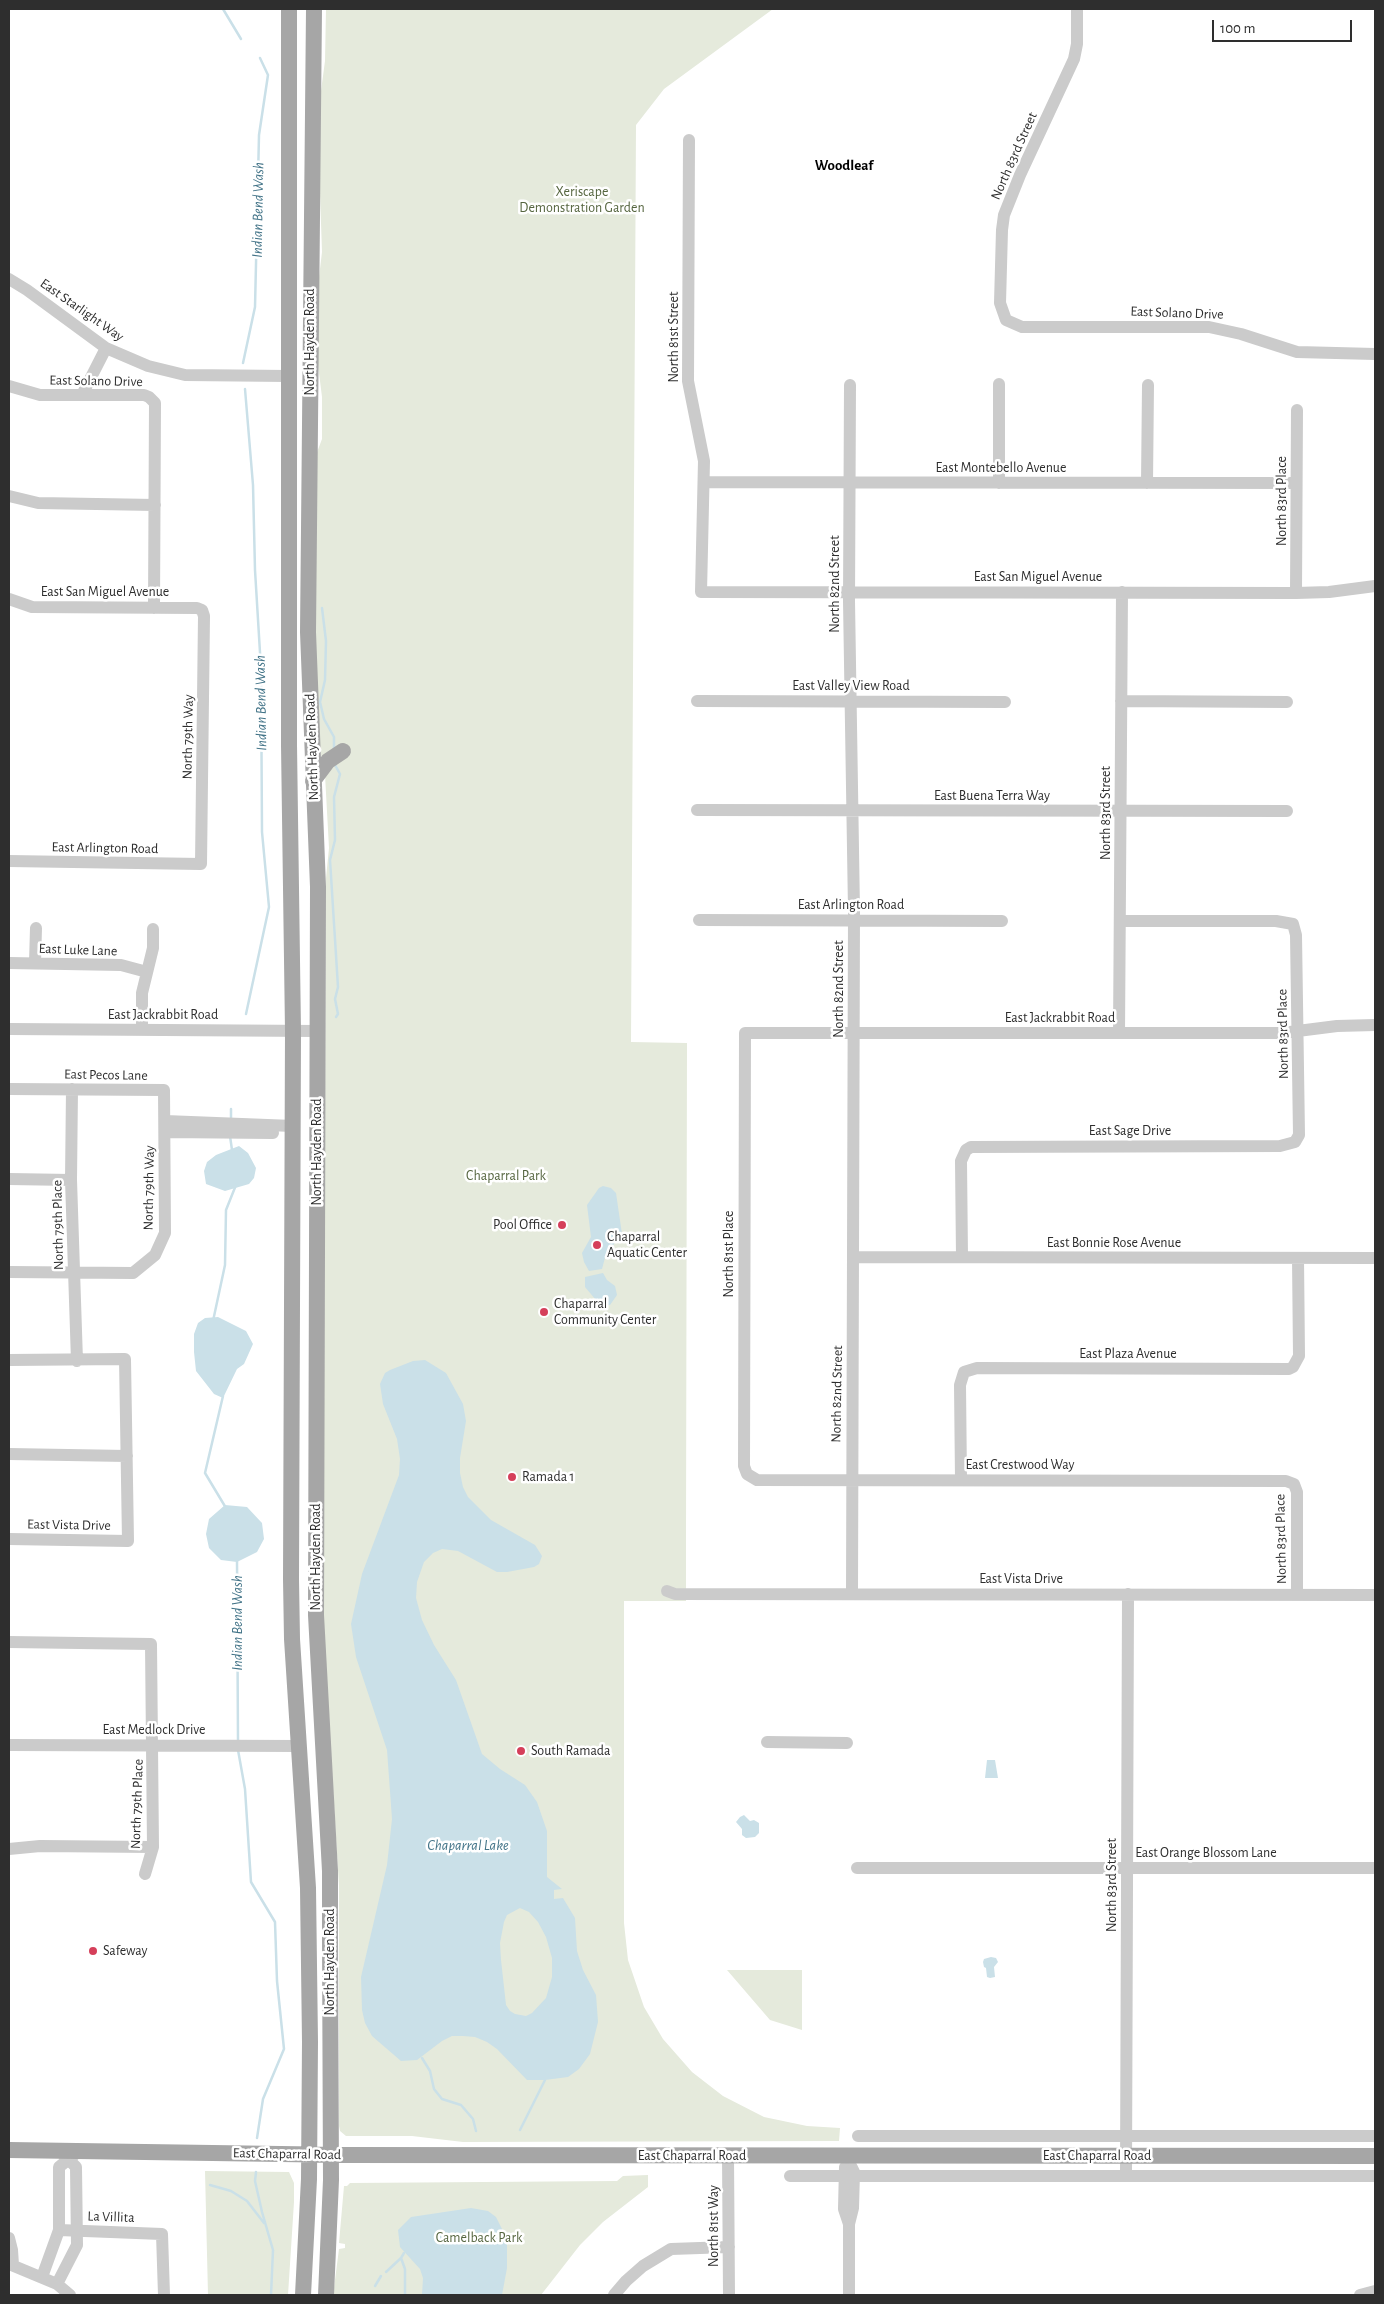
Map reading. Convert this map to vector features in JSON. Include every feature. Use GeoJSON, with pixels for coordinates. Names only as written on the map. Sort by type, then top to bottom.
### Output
{"type":"FeatureCollection","features":[{"type":"Feature","properties":{"kind":"main road","name":"North Hayden Road"},"geometry":{"type":"LineString","coordinates":[[289,9],[289,745],[294,1031],[292,1607],[308,1888],[309,2154],[303,2295]]}},
{"type":"Feature","properties":{"kind":"main road","name":"North Hayden Road"},"geometry":{"type":"LineString","coordinates":[[314,9],[308,632],[318,887],[315,1579],[317,1668],[330,1872],[331,2155],[326,2295]]}},
{"type":"Feature","properties":{"kind":"main road"},"geometry":{"type":"LineString","coordinates":[[288,128],[300,138],[300,186],[304,190],[311,190]]}},
{"type":"Feature","properties":{"kind":"main road"},"geometry":{"type":"LineString","coordinates":[[313,781],[328,761],[343,751]]}},
{"type":"Feature","properties":{"kind":"main road","name":"East Chaparral Road"},"geometry":{"type":"LineString","coordinates":[[9,2150],[69,2153],[221,2152],[331,2155],[1375,2156]]}},
{"type":"Feature","properties":{"kind":"street","name":"North 83rd Street"},"geometry":{"type":"LineString","coordinates":[[1006,320],[1000,303],[1004,215],[1020,175],[1074,60],[1077,44],[1077,9]]}},
{"type":"Feature","properties":{"kind":"street","name":"North 81st Street"},"geometry":{"type":"LineString","coordinates":[[689,140],[688,381],[702,445],[705,482],[701,592]]}},
{"type":"Feature","properties":{"kind":"street","name":"East Starlight Way"},"geometry":{"type":"LineString","coordinates":[[9,279],[106,348],[148,366],[185,375],[288,376]]}},
{"type":"Feature","properties":{"kind":"street","name":"East Solano Drive"},"geometry":{"type":"LineString","coordinates":[[1006,320],[1022,327],[1209,327],[1241,334],[1297,352],[1375,354]]}},
{"type":"Feature","properties":{"kind":"street"},"geometry":{"type":"LineString","coordinates":[[82,395],[106,348]]}},
{"type":"Feature","properties":{"kind":"street"},"geometry":{"type":"LineString","coordinates":[[999,384],[999,483]]}},
{"type":"Feature","properties":{"kind":"street","name":"North 82nd Street"},"geometry":{"type":"LineString","coordinates":[[850,385],[850,701],[854,811],[852,1593]]}},
{"type":"Feature","properties":{"kind":"street"},"geometry":{"type":"LineString","coordinates":[[1147,483],[1148,385]]}},
{"type":"Feature","properties":{"kind":"street","name":"East Solano Drive"},"geometry":{"type":"LineString","coordinates":[[9,386],[40,394],[144,395],[153,399],[156,407],[155,505]]}},
{"type":"Feature","properties":{"kind":"street","name":"North 83rd Place"},"geometry":{"type":"LineString","coordinates":[[1296,592],[1298,410]]}},
{"type":"Feature","properties":{"kind":"street","name":"East Montebello Avenue"},"geometry":{"type":"LineString","coordinates":[[705,482],[1296,483]]}},
{"type":"Feature","properties":{"kind":"street"},"geometry":{"type":"LineString","coordinates":[[9,496],[38,502],[155,505],[154,608]]}},
{"type":"Feature","properties":{"kind":"street","name":"East San Miguel Avenue"},"geometry":{"type":"LineString","coordinates":[[701,592],[1329,592],[1375,586]]}},
{"type":"Feature","properties":{"kind":"street","name":"North 83rd Street"},"geometry":{"type":"LineString","coordinates":[[1119,1033],[1122,592]]}},
{"type":"Feature","properties":{"kind":"street","name":"East San Miguel Avenue"},"geometry":{"type":"LineString","coordinates":[[9,599],[32,607],[197,608],[202,610]]}},
{"type":"Feature","properties":{"kind":"street","name":"North 79th Way"},"geometry":{"type":"LineString","coordinates":[[201,864],[204,649],[202,610]]}},
{"type":"Feature","properties":{"kind":"street","name":"East Valley View Road"},"geometry":{"type":"LineString","coordinates":[[697,701],[1005,702]]}},
{"type":"Feature","properties":{"kind":"street"},"geometry":{"type":"LineString","coordinates":[[1121,701],[1287,702]]}},
{"type":"Feature","properties":{"kind":"street","name":"East Buena Terra Way"},"geometry":{"type":"LineString","coordinates":[[697,810],[1287,811]]}},
{"type":"Feature","properties":{"kind":"street","name":"East Arlington Road"},"geometry":{"type":"LineString","coordinates":[[9,861],[201,864]]}},
{"type":"Feature","properties":{"kind":"street","name":"East Arlington Road"},"geometry":{"type":"LineString","coordinates":[[699,920],[1002,921]]}},
{"type":"Feature","properties":{"kind":"street","name":"North 83rd Place"},"geometry":{"type":"LineString","coordinates":[[1121,921],[1276,921],[1293,924],[1296,935],[1299,1127],[1295,1142]]}},
{"type":"Feature","properties":{"kind":"street"},"geometry":{"type":"LineString","coordinates":[[35,964],[36,928]]}},
{"type":"Feature","properties":{"kind":"street"},"geometry":{"type":"LineString","coordinates":[[142,1030],[142,994],[153,948],[153,929]]}},
{"type":"Feature","properties":{"kind":"street","name":"East Luke Lane"},"geometry":{"type":"LineString","coordinates":[[9,963],[121,965],[146,972]]}},
{"type":"Feature","properties":{"kind":"street","name":"East Jackrabbit Road"},"geometry":{"type":"LineString","coordinates":[[745,1033],[1282,1033],[1337,1026],[1375,1025]]}},
{"type":"Feature","properties":{"kind":"street","name":"East Jackrabbit Road"},"geometry":{"type":"LineString","coordinates":[[9,1029],[317,1031]]}},
{"type":"Feature","properties":{"kind":"street","name":"North 81st Place"},"geometry":{"type":"LineString","coordinates":[[745,1033],[744,1466],[746,1474]]}},
{"type":"Feature","properties":{"kind":"street","name":"East Pecos Lane"},"geometry":{"type":"LineString","coordinates":[[9,1089],[164,1090],[165,1127]]}},
{"type":"Feature","properties":{"kind":"street","name":"North 79th Place"},"geometry":{"type":"LineString","coordinates":[[72,1089],[72,1180],[77,1361]]}},
{"type":"Feature","properties":{"kind":"street"},"geometry":{"type":"LineString","coordinates":[[165,1127],[293,1130]]}},
{"type":"Feature","properties":{"kind":"street","name":"North 79th Way"},"geometry":{"type":"LineString","coordinates":[[74,1274],[133,1274],[155,1255],[165,1233],[165,1127]]}},
{"type":"Feature","properties":{"kind":"street","name":"East Sage Drive"},"geometry":{"type":"LineString","coordinates":[[962,1257],[961,1161],[966,1150],[977,1147],[1280,1146],[1295,1142]]}},
{"type":"Feature","properties":{"kind":"street"},"geometry":{"type":"LineString","coordinates":[[9,1179],[72,1180]]}},
{"type":"Feature","properties":{"kind":"street","name":"East Bonnie Rose Avenue"},"geometry":{"type":"LineString","coordinates":[[853,1257],[1375,1258]]}},
{"type":"Feature","properties":{"kind":"street","name":"East Plaza Avenue"},"geometry":{"type":"LineString","coordinates":[[962,1480],[960,1385],[964,1372],[977,1368],[1283,1369],[1294,1367],[1298,1356],[1298,1258]]}},
{"type":"Feature","properties":{"kind":"street"},"geometry":{"type":"LineString","coordinates":[[9,1272],[74,1274]]}},
{"type":"Feature","properties":{"kind":"street"},"geometry":{"type":"LineString","coordinates":[[9,1360],[77,1361],[125,1359],[127,1456],[9,1454]]}},
{"type":"Feature","properties":{"kind":"street","name":"East Vista Drive"},"geometry":{"type":"LineString","coordinates":[[9,1539],[128,1541],[127,1456]]}},
{"type":"Feature","properties":{"kind":"street","name":"East Crestwood Way"},"geometry":{"type":"LineString","coordinates":[[746,1474],[757,1480],[1276,1480],[1294,1484]]}},
{"type":"Feature","properties":{"kind":"street","name":"North 83rd Place"},"geometry":{"type":"LineString","coordinates":[[1294,1484],[1297,1492],[1297,1594]]}},
{"type":"Feature","properties":{"kind":"street","name":"East Vista Drive"},"geometry":{"type":"LineString","coordinates":[[667,1590],[675,1594],[1375,1595]]}},
{"type":"Feature","properties":{"kind":"street","name":"North 83rd Street"},"geometry":{"type":"LineString","coordinates":[[1126,2176],[1128,1594]]}},
{"type":"Feature","properties":{"kind":"street","name":"North 79th Place"},"geometry":{"type":"LineString","coordinates":[[9,1642],[150,1644],[153,1745],[153,1847],[145,1874]]}},
{"type":"Feature","properties":{"kind":"street"},"geometry":{"type":"LineString","coordinates":[[767,1742],[847,1743]]}},
{"type":"Feature","properties":{"kind":"street","name":"East Medlock Drive"},"geometry":{"type":"LineString","coordinates":[[9,1745],[300,1746]]}},
{"type":"Feature","properties":{"kind":"street"},"geometry":{"type":"LineString","coordinates":[[9,1849],[40,1846],[153,1847]]}},
{"type":"Feature","properties":{"kind":"street","name":"East Orange Blossom Lane"},"geometry":{"type":"LineString","coordinates":[[857,1868],[1375,1868]]}},
{"type":"Feature","properties":{"kind":"street"},"geometry":{"type":"LineString","coordinates":[[858,2136],[1375,2136]]}},
{"type":"Feature","properties":{"kind":"street"},"geometry":{"type":"LineString","coordinates":[[42,2277],[59,2230],[60,2167],[69,2153]]}},
{"type":"Feature","properties":{"kind":"street"},"geometry":{"type":"LineString","coordinates":[[57,2284],[77,2245],[76,2167],[69,2153]]}},
{"type":"Feature","properties":{"kind":"street","name":"North 81st Way"},"geometry":{"type":"LineString","coordinates":[[728,2156],[729,2295]]}},
{"type":"Feature","properties":{"kind":"street"},"geometry":{"type":"LineString","coordinates":[[846,2156],[849,2176],[844,2209],[849,2224],[849,2295]]}},
{"type":"Feature","properties":{"kind":"street"},"geometry":{"type":"LineString","coordinates":[[790,2176],[1375,2176]]}},
{"type":"Feature","properties":{"kind":"street"},"geometry":{"type":"LineString","coordinates":[[59,2201],[76,2202]]}},
{"type":"Feature","properties":{"kind":"street","name":"La Villita"},"geometry":{"type":"LineString","coordinates":[[59,2230],[162,2234],[164,2295]]}},
{"type":"Feature","properties":{"kind":"street"},"geometry":{"type":"LineString","coordinates":[[9,2238],[12,2250],[11,2264],[57,2284],[70,2295]]}},
{"type":"Feature","properties":{"kind":"street"},"geometry":{"type":"LineString","coordinates":[[614,2295],[643,2266],[671,2249],[729,2247]]}},
{"type":"Feature","properties":{"kind":"street"},"geometry":{"type":"LineString","coordinates":[[1360,2295],[1375,2291]]}},
{"type":"Feature","properties":{"kind":"green space","name":"Chaparral Park"},"geometry":{"type":"Polygon","coordinates":[[[326,9],[773,9],[664,89],[636,125],[631,1042],[687,1043],[686,1601],[624,1601],[624,1923],[628,1960],[644,2007],[663,2039],[692,2072],[723,2096],[764,2117],[807,2126],[840,2128],[839,2141],[463,2142],[412,2136],[346,2136],[340,2131],[339,1886],[323,1628],[326,878],[329,848],[325,775],[317,735],[316,675],[316,455],[322,439],[322,397],[317,357],[317,294],[322,252],[319,165],[326,9]]]}},
{"type":"Feature","properties":{"kind":"green space"},"geometry":{"type":"Polygon","coordinates":[[[727,1970],[802,1970],[802,2030],[770,2020],[727,1970]]]}},
{"type":"Feature","properties":{"kind":"green space"},"geometry":{"type":"Polygon","coordinates":[[[205,2171],[289,2172],[294,2183],[294,2202],[288,2295],[208,2295],[205,2171]]]}},
{"type":"Feature","properties":{"kind":"green space","name":"Camelback Park"},"geometry":{"type":"Polygon","coordinates":[[[648,2175],[648,2187],[603,2222],[580,2245],[541,2295],[333,2295],[339,2249],[345,2248],[345,2244],[339,2243],[344,2186],[350,2183],[617,2181],[623,2176],[648,2175]]]}},
{"type":"Feature","properties":{"kind":"water"},"geometry":{"type":"Polygon","coordinates":[[[239,1146],[248,1153],[256,1168],[254,1178],[249,1184],[225,1191],[206,1184],[204,1171],[207,1162],[216,1155],[239,1146]]]}},
{"type":"Feature","properties":{"kind":"water"},"geometry":{"type":"Polygon","coordinates":[[[603,1186],[611,1188],[616,1193],[622,1234],[606,1254],[602,1269],[589,1271],[582,1253],[591,1237],[587,1205],[599,1188],[603,1186]]]}},
{"type":"Feature","properties":{"kind":"water"},"geometry":{"type":"Polygon","coordinates":[[[603,1273],[607,1280],[615,1286],[617,1295],[610,1305],[601,1306],[585,1287],[585,1277],[603,1273]]]}},
{"type":"Feature","properties":{"kind":"water"},"geometry":{"type":"Polygon","coordinates":[[[218,1317],[246,1331],[253,1344],[244,1364],[237,1369],[223,1398],[214,1394],[196,1371],[194,1352],[194,1334],[198,1323],[205,1318],[218,1317]]]}},
{"type":"Feature","properties":{"kind":"water","name":"Chaparral Lake"},"geometry":{"type":"Polygon","coordinates":[[[425,1360],[446,1373],[463,1404],[466,1421],[460,1458],[460,1473],[463,1487],[468,1497],[491,1520],[535,1545],[542,1556],[539,1564],[534,1567],[497,1572],[458,1551],[442,1549],[433,1553],[424,1562],[417,1582],[416,1598],[422,1620],[434,1645],[456,1680],[482,1754],[500,1769],[525,1785],[537,1802],[547,1831],[547,1877],[562,1889],[554,1890],[554,1899],[563,1898],[575,1918],[577,1951],[583,1970],[596,1995],[598,2022],[590,2054],[579,2069],[568,2077],[527,2080],[497,2049],[475,2037],[452,2036],[442,2041],[417,2060],[401,2061],[372,2036],[365,2023],[362,2010],[361,1977],[387,1865],[392,1819],[387,1750],[356,1657],[351,1624],[362,1574],[399,1475],[400,1459],[397,1439],[383,1404],[380,1384],[385,1373],[413,1361],[425,1360]],[[520,1908],[507,1915],[500,1943],[506,2005],[515,2014],[526,2016],[532,2013],[546,1998],[552,1977],[552,1958],[546,1937],[538,1922],[529,1912],[520,1908]]]}},
{"type":"Feature","properties":{"kind":"water"},"geometry":{"type":"Polygon","coordinates":[[[225,1505],[247,1507],[262,1523],[264,1539],[257,1552],[237,1562],[221,1560],[209,1548],[206,1534],[209,1519],[225,1505]]]}},
{"type":"Feature","properties":{"kind":"water"},"geometry":{"type":"Polygon","coordinates":[[[987,1760],[995,1760],[998,1778],[985,1778],[987,1760]]]}},
{"type":"Feature","properties":{"kind":"water"},"geometry":{"type":"Polygon","coordinates":[[[744,1815],[750,1821],[754,1820],[759,1823],[759,1833],[755,1837],[746,1838],[742,1835],[742,1829],[736,1822],[744,1815]]]}},
{"type":"Feature","properties":{"kind":"water"},"geometry":{"type":"Polygon","coordinates":[[[996,1958],[998,1962],[994,1967],[995,1977],[990,1978],[987,1977],[983,1962],[984,1959],[996,1958]]]}},
{"type":"Feature","properties":{"kind":"water"},"geometry":{"type":"Polygon","coordinates":[[[471,2208],[488,2211],[496,2217],[504,2233],[507,2243],[507,2268],[502,2295],[422,2295],[423,2278],[420,2269],[400,2247],[398,2230],[411,2217],[471,2208]]]}},
{"type":"Feature","properties":{"kind":"waterway","name":"Indian Bend Wash"},"geometry":{"type":"LineString","coordinates":[[223,9],[241,39]]}},
{"type":"Feature","properties":{"kind":"waterway","name":"Indian Bend Wash"},"geometry":{"type":"LineString","coordinates":[[243,363],[255,307],[259,135],[268,75],[260,58]]}},
{"type":"Feature","properties":{"kind":"waterway","name":"Indian Bend Wash"},"geometry":{"type":"LineString","coordinates":[[245,389],[253,485],[255,570],[261,669],[262,832],[269,907],[246,1014]]}},
{"type":"Feature","properties":{"kind":"waterway"},"geometry":{"type":"LineString","coordinates":[[322,608],[326,641],[325,680],[320,702],[324,719],[334,737],[334,750]]}},
{"type":"Feature","properties":{"kind":"waterway"},"geometry":{"type":"LineString","coordinates":[[334,763],[340,774],[334,797],[335,840],[330,860],[338,987],[335,999],[338,1014],[336,1017]]}},
{"type":"Feature","properties":{"kind":"waterway","name":"Indian Bend Wash"},"geometry":{"type":"LineString","coordinates":[[231,1109],[231,1120]]}},
{"type":"Feature","properties":{"kind":"waterway","name":"Indian Bend Wash"},"geometry":{"type":"LineString","coordinates":[[230,1136],[232,1150]]}},
{"type":"Feature","properties":{"kind":"waterway","name":"Indian Bend Wash"},"geometry":{"type":"LineString","coordinates":[[213,1321],[225,1265],[226,1210],[236,1185]]}},
{"type":"Feature","properties":{"kind":"waterway","name":"Indian Bend Wash"},"geometry":{"type":"LineString","coordinates":[[223,1396],[205,1473],[226,1508]]}},
{"type":"Feature","properties":{"kind":"waterway","name":"Indian Bend Wash"},"geometry":{"type":"LineString","coordinates":[[237,1560],[238,1742]]}},
{"type":"Feature","properties":{"kind":"waterway","name":"Indian Bend Wash"},"geometry":{"type":"LineString","coordinates":[[238,1750],[245,1789],[251,1882],[275,1922],[277,1981],[284,2049],[263,2099],[257,2138]]}},
{"type":"Feature","properties":{"kind":"waterway"},"geometry":{"type":"LineString","coordinates":[[422,2058],[430,2071],[434,2089],[442,2099],[461,2105],[473,2119],[476,2131]]}},
{"type":"Feature","properties":{"kind":"waterway"},"geometry":{"type":"LineString","coordinates":[[520,2130],[545,2080]]}},
{"type":"Feature","properties":{"kind":"waterway","name":"Indian Bend Wash"},"geometry":{"type":"LineString","coordinates":[[256,2172],[255,2181],[273,2250],[271,2295]]}},
{"type":"Feature","properties":{"kind":"waterway"},"geometry":{"type":"LineString","coordinates":[[210,2185],[231,2191],[247,2201],[264,2223]]}},
{"type":"Feature","properties":{"kind":"waterway"},"geometry":{"type":"LineString","coordinates":[[404,2253],[401,2258],[405,2269],[405,2295]]}},
{"type":"Feature","properties":{"kind":"waterway"},"geometry":{"type":"LineString","coordinates":[[386,2272],[401,2258]]}},
{"type":"Feature","properties":{"kind":"waterway"},"geometry":{"type":"LineString","coordinates":[[375,2286],[381,2276]]}},
{"type":"Feature","properties":{"kind":"place","name":"Pool Office"},"geometry":{"type":"Point","coordinates":[562,1225]}},
{"type":"Feature","properties":{"kind":"place","name":"Chaparral Aquatic Center"},"geometry":{"type":"Point","coordinates":[597,1245]}},
{"type":"Feature","properties":{"kind":"place","name":"Chaparral Community Center"},"geometry":{"type":"Point","coordinates":[544,1312]}},
{"type":"Feature","properties":{"kind":"place","name":"Ramada 1"},"geometry":{"type":"Point","coordinates":[512,1477]}},
{"type":"Feature","properties":{"kind":"place","name":"South Ramada"},"geometry":{"type":"Point","coordinates":[521,1751]}},
{"type":"Feature","properties":{"kind":"place","name":"Safeway"},"geometry":{"type":"Point","coordinates":[93,1951]}},
{"type":"Feature","properties":{"kind":"district","name":"Woodleaf"},"geometry":{"type":"Point","coordinates":[844,165]}},
{"type":"Feature","properties":{"kind":"park label","name":"Xeriscape Demonstration Garden"},"geometry":{"type":"Point","coordinates":[582,200]}}]}
